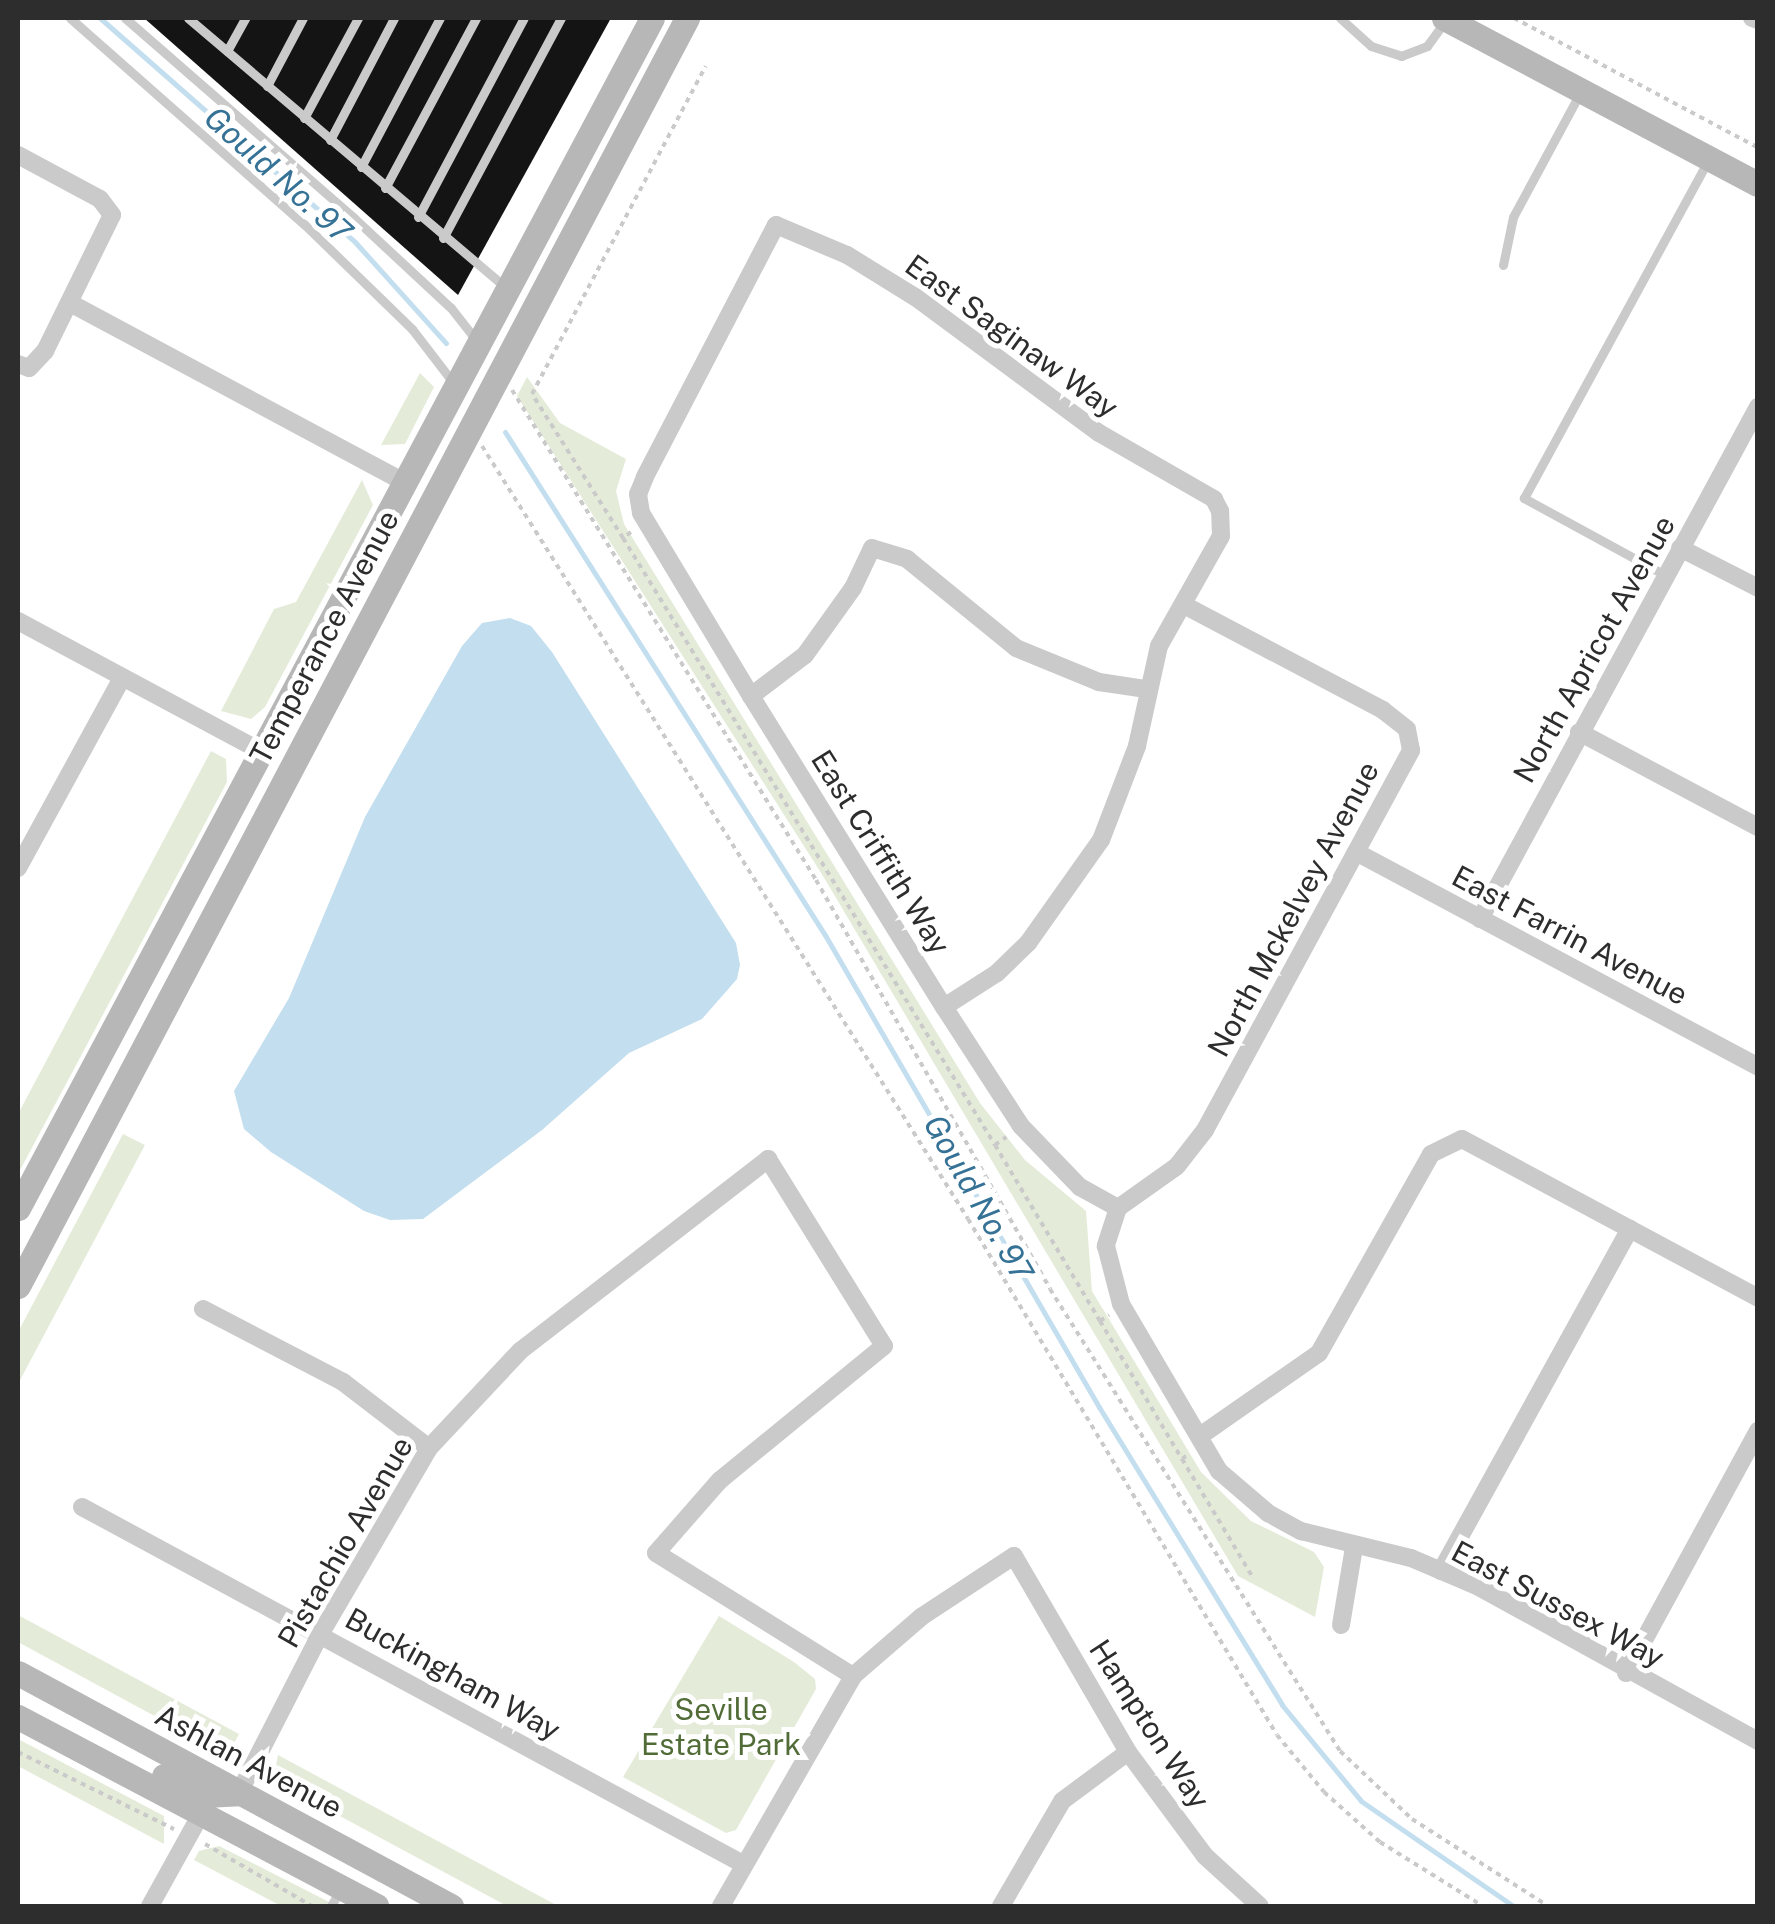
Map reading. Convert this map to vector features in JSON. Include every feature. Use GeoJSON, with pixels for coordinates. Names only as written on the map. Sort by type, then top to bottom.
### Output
{"type":"FeatureCollection","features":[{"type":"Feature","properties":{"kind":"main road","name":"Temperance Avenue"},"geometry":{"type":"LineString","coordinates":[[18,1208],[408,484],[652,18]]}},
{"type":"Feature","properties":{"kind":"main road","name":"Temperance Avenue"},"geometry":{"type":"LineString","coordinates":[[18,1286],[686,18]]}},
{"type":"Feature","properties":{"kind":"main road"},"geometry":{"type":"LineString","coordinates":[[1446,18],[1758,184]]}},
{"type":"Feature","properties":{"kind":"main road"},"geometry":{"type":"LineString","coordinates":[[349,660],[350,630],[412,516],[408,484]]}},
{"type":"Feature","properties":{"kind":"main road","name":"Ashlan Avenue"},"geometry":{"type":"LineString","coordinates":[[18,1673],[451,1906]]}},
{"type":"Feature","properties":{"kind":"main road"},"geometry":{"type":"LineString","coordinates":[[18,1717],[97,1758],[195,1825],[336,1897],[376,1906]]}},
{"type":"Feature","properties":{"kind":"main road"},"geometry":{"type":"LineString","coordinates":[[97,1758],[141,1764],[205,1795],[239,1792]]}},
{"type":"Feature","properties":{"kind":"street"},"geometry":{"type":"LineString","coordinates":[[18,155],[100,198],[112,216],[72,304],[23,366]]}},
{"type":"Feature","properties":{"kind":"street","name":"East Criffith Way"},"geometry":{"type":"LineString","coordinates":[[776,224],[638,494],[646,522],[1021,1126],[1080,1186],[1118,1208]]}},
{"type":"Feature","properties":{"kind":"street","name":"East Saginaw Way"},"geometry":{"type":"LineString","coordinates":[[776,224],[847,254],[916,297],[1099,434],[1214,498],[1222,536],[1184,605]]}},
{"type":"Feature","properties":{"kind":"street"},"geometry":{"type":"LineString","coordinates":[[72,304],[408,484]]}},
{"type":"Feature","properties":{"kind":"street","name":"North Apricot Avenue"},"geometry":{"type":"LineString","coordinates":[[1480,918],[1758,407]]}},
{"type":"Feature","properties":{"kind":"street"},"geometry":{"type":"LineString","coordinates":[[751,696],[805,654],[853,588],[872,548],[907,559],[1016,648],[1099,682],[1146,689]]}},
{"type":"Feature","properties":{"kind":"street"},"geometry":{"type":"LineString","coordinates":[[1680,548],[1758,588]]}},
{"type":"Feature","properties":{"kind":"street"},"geometry":{"type":"LineString","coordinates":[[944,1006],[997,973],[1072,890],[1101,840],[1137,746],[1146,689],[1160,646],[1184,605]]}},
{"type":"Feature","properties":{"kind":"street","name":"North Mckelvey Avenue"},"geometry":{"type":"LineString","coordinates":[[1118,1208],[1177,1166],[1205,1130],[1411,750],[1407,729],[1383,710],[1184,605]]}},
{"type":"Feature","properties":{"kind":"street"},"geometry":{"type":"LineString","coordinates":[[18,622],[264,753]]}},
{"type":"Feature","properties":{"kind":"street"},"geometry":{"type":"LineString","coordinates":[[18,868],[122,678]]}},
{"type":"Feature","properties":{"kind":"street"},"geometry":{"type":"LineString","coordinates":[[1579,732],[1758,827]]}},
{"type":"Feature","properties":{"kind":"street","name":"East Farrin Avenue"},"geometry":{"type":"LineString","coordinates":[[1356,852],[1758,1067]]}},
{"type":"Feature","properties":{"kind":"street"},"geometry":{"type":"LineString","coordinates":[[1202,1440],[1319,1353],[1431,1154],[1462,1138],[1758,1298]]}},
{"type":"Feature","properties":{"kind":"street","name":"Pistachio Avenue"},"geometry":{"type":"LineString","coordinates":[[239,1792],[321,1633],[429,1448],[520,1351],[768,1159],[884,1346],[720,1480],[656,1552],[853,1676]]}},
{"type":"Feature","properties":{"kind":"street","name":"East Sussex Way"},"geometry":{"type":"LineString","coordinates":[[1118,1208],[1106,1246],[1109,1276],[1122,1306],[1219,1471],[1268,1513],[1354,1547],[1441,1571],[1758,1741]]}},
{"type":"Feature","properties":{"kind":"street"},"geometry":{"type":"LineString","coordinates":[[1441,1571],[1630,1229]]}},
{"type":"Feature","properties":{"kind":"street"},"geometry":{"type":"LineString","coordinates":[[202,1309],[343,1382],[429,1448]]}},
{"type":"Feature","properties":{"kind":"street"},"geometry":{"type":"LineString","coordinates":[[1626,1673],[1758,1431]]}},
{"type":"Feature","properties":{"kind":"street","name":"Buckingham Way"},"geometry":{"type":"LineString","coordinates":[[82,1507],[743,1864]]}},
{"type":"Feature","properties":{"kind":"street"},"geometry":{"type":"LineString","coordinates":[[1341,1625],[1354,1547]]}},
{"type":"Feature","properties":{"kind":"street","name":"Hampton Way"},"geometry":{"type":"LineString","coordinates":[[853,1676],[921,1617],[1014,1556],[1128,1752],[1205,1856],[1260,1906]]}},
{"type":"Feature","properties":{"kind":"street"},"geometry":{"type":"LineString","coordinates":[[721,1906],[853,1676]]}},
{"type":"Feature","properties":{"kind":"street"},"geometry":{"type":"LineString","coordinates":[[1001,1906],[1062,1801],[1128,1752]]}},
{"type":"Feature","properties":{"kind":"street"},"geometry":{"type":"LineString","coordinates":[[150,1906],[195,1825]]}},
{"type":"Feature","properties":{"kind":"lane"},"geometry":{"type":"LineString","coordinates":[[70,18],[304,224],[412,330],[457,387]]}},
{"type":"Feature","properties":{"kind":"lane"},"geometry":{"type":"LineString","coordinates":[[125,18],[438,295],[479,344]]}},
{"type":"Feature","properties":{"kind":"lane"},"geometry":{"type":"LineString","coordinates":[[228,52],[246,18]]}},
{"type":"Feature","properties":{"kind":"lane"},"geometry":{"type":"LineString","coordinates":[[267,86],[304,18]]}},
{"type":"Feature","properties":{"kind":"lane"},"geometry":{"type":"LineString","coordinates":[[304,118],[358,18]]}},
{"type":"Feature","properties":{"kind":"lane"},"geometry":{"type":"LineString","coordinates":[[330,140],[394,18]]}},
{"type":"Feature","properties":{"kind":"lane"},"geometry":{"type":"LineString","coordinates":[[361,167],[440,18]]}},
{"type":"Feature","properties":{"kind":"lane"},"geometry":{"type":"LineString","coordinates":[[385,188],[476,18]]}},
{"type":"Feature","properties":{"kind":"lane"},"geometry":{"type":"LineString","coordinates":[[418,217],[524,18]]}},
{"type":"Feature","properties":{"kind":"lane"},"geometry":{"type":"LineString","coordinates":[[443,238],[561,18]]}},
{"type":"Feature","properties":{"kind":"lane"},"geometry":{"type":"LineString","coordinates":[[1340,18],[1371,46],[1401,56],[1427,46],[1446,18]]}},
{"type":"Feature","properties":{"kind":"lane"},"geometry":{"type":"LineString","coordinates":[[195,20],[418,217],[508,289]]}},
{"type":"Feature","properties":{"kind":"lane"},"geometry":{"type":"LineString","coordinates":[[1503,265],[1514,217],[1582,90]]}},
{"type":"Feature","properties":{"kind":"lane"},"geometry":{"type":"LineString","coordinates":[[1665,574],[1524,498],[1710,158]]}},
{"type":"Feature","properties":{"kind":"path"},"geometry":{"type":"LineString","coordinates":[[1514,18],[1758,148]]}},
{"type":"Feature","properties":{"kind":"path"},"geometry":{"type":"LineString","coordinates":[[706,66],[532,394],[995,1145],[1252,1576]]}},
{"type":"Feature","properties":{"kind":"path"},"geometry":{"type":"LineString","coordinates":[[499,375],[816,880],[1171,1488],[1340,1751],[1412,1819],[1548,1906]]}},
{"type":"Feature","properties":{"kind":"path"},"geometry":{"type":"LineString","coordinates":[[471,428],[968,1219],[1278,1735],[1324,1792],[1380,1842],[1483,1906]]}},
{"type":"Feature","properties":{"kind":"path"},"geometry":{"type":"LineString","coordinates":[[624,538],[646,522]]}},
{"type":"Feature","properties":{"kind":"path"},"geometry":{"type":"LineString","coordinates":[[995,1145],[1021,1126]]}},
{"type":"Feature","properties":{"kind":"path"},"geometry":{"type":"LineString","coordinates":[[1100,1321],[1122,1306]]}},
{"type":"Feature","properties":{"kind":"path"},"geometry":{"type":"LineString","coordinates":[[1182,1459],[1202,1440]]}},
{"type":"Feature","properties":{"kind":"path"},"geometry":{"type":"LineString","coordinates":[[18,1752],[153,1824],[195,1825],[312,1906]]}},
{"type":"Feature","properties":{"kind":"green space"},"geometry":{"type":"Polygon","coordinates":[[[420,373],[434,387],[405,444],[381,445],[420,373]]]}},
{"type":"Feature","properties":{"kind":"green space"},"geometry":{"type":"Polygon","coordinates":[[[527,377],[560,423],[626,459],[616,491],[624,524],[980,1103],[1025,1160],[1086,1211],[1092,1291],[1201,1472],[1251,1521],[1314,1552],[1324,1567],[1315,1617],[1238,1576],[823,876],[517,396],[527,377]]]}},
{"type":"Feature","properties":{"kind":"green space"},"geometry":{"type":"Polygon","coordinates":[[[362,480],[373,505],[265,707],[251,719],[221,711],[274,609],[296,602],[362,480]]]}},
{"type":"Feature","properties":{"kind":"green space"},"geometry":{"type":"Polygon","coordinates":[[[211,751],[226,759],[227,782],[18,1174],[18,1114],[211,751]]]}},
{"type":"Feature","properties":{"kind":"green space"},"geometry":{"type":"Polygon","coordinates":[[[123,1134],[145,1145],[18,1384],[18,1332],[123,1134]]]}},
{"type":"Feature","properties":{"kind":"green space"},"geometry":{"type":"Polygon","coordinates":[[[18,1615],[239,1734],[231,1749],[221,1752],[18,1642],[18,1615]]]}},
{"type":"Feature","properties":{"kind":"green space","name":"Seville Estate Park"},"geometry":{"type":"Polygon","coordinates":[[[719,1616],[794,1662],[815,1679],[816,1689],[736,1830],[726,1833],[623,1777],[719,1616]]]}},
{"type":"Feature","properties":{"kind":"green space"},"geometry":{"type":"Polygon","coordinates":[[[18,1739],[164,1816],[164,1844],[18,1766],[18,1739]]]}},
{"type":"Feature","properties":{"kind":"green space"},"geometry":{"type":"Polygon","coordinates":[[[278,1755],[558,1906],[507,1906],[273,1780],[278,1755]]]}},
{"type":"Feature","properties":{"kind":"green space"},"geometry":{"type":"Polygon","coordinates":[[[219,1846],[337,1906],[281,1906],[194,1860],[199,1851],[219,1846]]]}},
{"type":"Feature","properties":{"kind":"water"},"geometry":{"type":"Polygon","coordinates":[[[510,618],[531,626],[552,652],[736,943],[740,965],[737,979],[702,1019],[629,1053],[542,1130],[423,1219],[390,1220],[364,1211],[271,1152],[244,1129],[234,1091],[289,998],[365,817],[462,646],[482,623],[510,618]]]}},
{"type":"Feature","properties":{"kind":"building"},"geometry":{"type":"Polygon","coordinates":[[[144,18],[611,18],[458,295],[144,18]]]}},
{"type":"Feature","properties":{"kind":"waterway","name":"Gould No. 97"},"geometry":{"type":"LineString","coordinates":[[100,18],[355,242],[446,343]]}},
{"type":"Feature","properties":{"kind":"waterway","name":"Gould No. 97"},"geometry":{"type":"LineString","coordinates":[[505,432],[825,935],[1099,1407],[1282,1705],[1361,1801],[1513,1906]]}}]}
